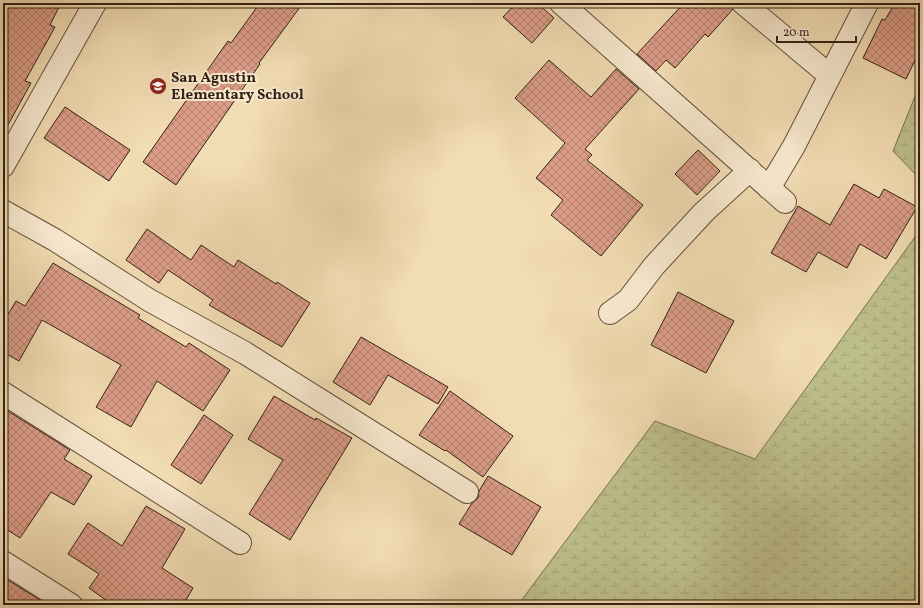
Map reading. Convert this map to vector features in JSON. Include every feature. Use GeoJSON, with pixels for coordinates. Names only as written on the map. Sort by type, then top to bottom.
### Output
{"type":"FeatureCollection","features":[{"type":"Feature","properties":{"kind":"street"},"geometry":{"type":"LineString","coordinates":[[3,166],[95,3]]}},
{"type":"Feature","properties":{"kind":"street"},"geometry":{"type":"LineString","coordinates":[[561,3],[785,202]]}},
{"type":"Feature","properties":{"kind":"street"},"geometry":{"type":"LineString","coordinates":[[743,3],[829,75]]}},
{"type":"Feature","properties":{"kind":"street"},"geometry":{"type":"LineString","coordinates":[[769,188],[794,146],[867,3]]}},
{"type":"Feature","properties":{"kind":"street"},"geometry":{"type":"LineString","coordinates":[[610,314],[628,300],[654,266],[704,212],[750,170]]}},
{"type":"Feature","properties":{"kind":"street"},"geometry":{"type":"LineString","coordinates":[[3,211],[55,240],[149,300],[245,353],[467,492]]}},
{"type":"Feature","properties":{"kind":"street"},"geometry":{"type":"LineString","coordinates":[[3,393],[240,543]]}},
{"type":"Feature","properties":{"kind":"street"},"geometry":{"type":"LineString","coordinates":[[3,562],[71,605]]}},
{"type":"Feature","properties":{"kind":"green space"},"geometry":{"type":"Polygon","coordinates":[[[920,84],[920,179],[893,151],[920,84]]]}},
{"type":"Feature","properties":{"kind":"green space"},"geometry":{"type":"Polygon","coordinates":[[[920,230],[920,605],[518,605],[655,421],[755,459],[920,230]]]}},
{"type":"Feature","properties":{"kind":"building"},"geometry":{"type":"Polygon","coordinates":[[[3,3],[61,3],[50,25],[55,27],[25,81],[31,83],[3,134],[3,3]]]}},
{"type":"Feature","properties":{"kind":"building"},"geometry":{"type":"Polygon","coordinates":[[[260,3],[303,3],[259,63],[260,64],[176,185],[143,162],[228,41],[231,43],[260,3]]]}},
{"type":"Feature","properties":{"kind":"building"},"geometry":{"type":"Polygon","coordinates":[[[516,3],[537,3],[554,18],[532,43],[503,17],[516,3]]]}},
{"type":"Feature","properties":{"kind":"building"},"geometry":{"type":"Polygon","coordinates":[[[684,3],[731,3],[733,9],[708,37],[705,34],[675,68],[666,60],[656,71],[637,54],[684,3]]]}},
{"type":"Feature","properties":{"kind":"building"},"geometry":{"type":"Polygon","coordinates":[[[895,3],[920,3],[920,50],[906,79],[863,58],[882,19],[885,20],[895,3]]]}},
{"type":"Feature","properties":{"kind":"building"},"geometry":{"type":"Polygon","coordinates":[[[549,60],[591,97],[616,69],[639,89],[585,149],[592,155],[587,160],[643,205],[601,256],[551,215],[563,200],[536,178],[565,143],[515,98],[549,60]]]}},
{"type":"Feature","properties":{"kind":"building"},"geometry":{"type":"Polygon","coordinates":[[[65,107],[130,150],[109,181],[44,138],[65,107]]]}},
{"type":"Feature","properties":{"kind":"building"},"geometry":{"type":"Polygon","coordinates":[[[698,150],[720,171],[697,195],[675,174],[698,150]]]}},
{"type":"Feature","properties":{"kind":"building"},"geometry":{"type":"Polygon","coordinates":[[[854,184],[879,198],[884,189],[917,207],[886,259],[860,244],[847,268],[818,252],[806,272],[771,253],[798,206],[830,225],[854,184]]]}},
{"type":"Feature","properties":{"kind":"building"},"geometry":{"type":"Polygon","coordinates":[[[147,229],[191,260],[201,245],[234,267],[238,260],[310,303],[282,347],[209,305],[213,300],[168,270],[159,283],[126,260],[147,229]]]}},
{"type":"Feature","properties":{"kind":"building"},"geometry":{"type":"Polygon","coordinates":[[[53,263],[140,315],[138,318],[186,347],[189,343],[230,370],[203,411],[157,381],[131,427],[96,407],[121,365],[42,320],[19,361],[3,352],[3,323],[16,301],[25,306],[53,263]]]}},
{"type":"Feature","properties":{"kind":"building"},"geometry":{"type":"Polygon","coordinates":[[[678,292],[734,321],[706,373],[651,345],[678,292]]]}},
{"type":"Feature","properties":{"kind":"building"},"geometry":{"type":"Polygon","coordinates":[[[361,337],[448,387],[438,404],[388,375],[370,405],[333,382],[361,337]]]}},
{"type":"Feature","properties":{"kind":"building"},"geometry":{"type":"Polygon","coordinates":[[[450,391],[513,436],[483,477],[446,450],[445,451],[419,435],[450,391]]]}},
{"type":"Feature","properties":{"kind":"building"},"geometry":{"type":"Polygon","coordinates":[[[274,396],[315,420],[316,418],[352,438],[290,540],[249,514],[283,460],[248,439],[274,396]]]}},
{"type":"Feature","properties":{"kind":"building"},"geometry":{"type":"Polygon","coordinates":[[[3,408],[70,450],[64,459],[92,476],[74,505],[51,492],[20,538],[3,527],[3,408]]]}},
{"type":"Feature","properties":{"kind":"building"},"geometry":{"type":"Polygon","coordinates":[[[204,415],[233,435],[201,484],[171,465],[204,415]]]}},
{"type":"Feature","properties":{"kind":"building"},"geometry":{"type":"Polygon","coordinates":[[[488,476],[541,507],[512,555],[459,524],[472,503],[478,498],[479,491],[488,476]]]}},
{"type":"Feature","properties":{"kind":"building"},"geometry":{"type":"Polygon","coordinates":[[[146,506],[185,529],[162,568],[193,588],[183,605],[113,605],[89,588],[99,574],[68,554],[88,523],[122,546],[146,506]]]}},
{"type":"Feature","properties":{"kind":"building"},"geometry":{"type":"Polygon","coordinates":[[[3,577],[48,605],[3,605],[3,577]]]}},
{"type":"Feature","properties":{"kind":"place","name":"San Agustin Elementary School"},"geometry":{"type":"Point","coordinates":[158,86]}}]}
